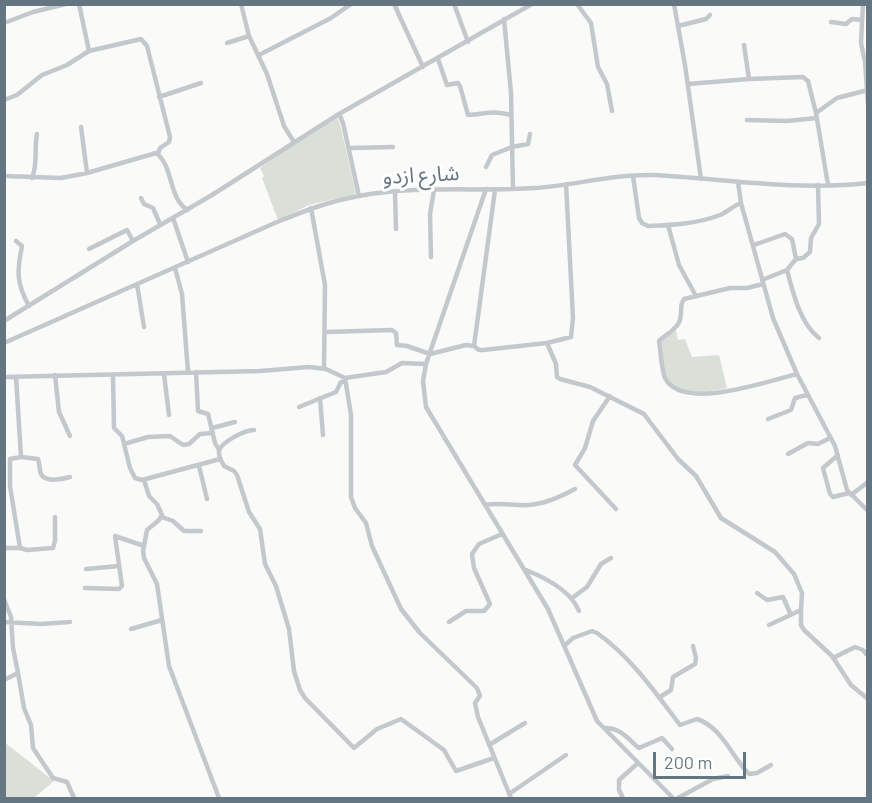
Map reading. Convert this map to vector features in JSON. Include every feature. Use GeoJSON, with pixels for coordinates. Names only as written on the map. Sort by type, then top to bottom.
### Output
{"type":"FeatureCollection","features":[{"type":"Feature","properties":{"kind":"street"},"geometry":{"type":"LineString","coordinates":[[4,23],[33,12],[66,4]]}},
{"type":"Feature","properties":{"kind":"street"},"geometry":{"type":"LineString","coordinates":[[79,4],[89,51]]}},
{"type":"Feature","properties":{"kind":"street"},"geometry":{"type":"LineString","coordinates":[[241,4],[249,36],[259,55],[284,126],[294,142]]}},
{"type":"Feature","properties":{"kind":"street"},"geometry":{"type":"LineString","coordinates":[[259,55],[331,18],[351,4]]}},
{"type":"Feature","properties":{"kind":"street"},"geometry":{"type":"LineString","coordinates":[[394,4],[423,67]]}},
{"type":"Feature","properties":{"kind":"street"},"geometry":{"type":"LineString","coordinates":[[454,4],[468,42]]}},
{"type":"Feature","properties":{"kind":"street"},"geometry":{"type":"LineString","coordinates":[[4,321],[160,224],[188,210],[339,114],[532,4]]}},
{"type":"Feature","properties":{"kind":"street"},"geometry":{"type":"LineString","coordinates":[[577,4],[591,23],[598,67],[607,84],[612,111]]}},
{"type":"Feature","properties":{"kind":"street"},"geometry":{"type":"LineString","coordinates":[[674,4],[701,179]]}},
{"type":"Feature","properties":{"kind":"street"},"geometry":{"type":"LineString","coordinates":[[867,4],[863,5],[861,43],[865,62],[867,104]]}},
{"type":"Feature","properties":{"kind":"street"},"geometry":{"type":"LineString","coordinates":[[678,26],[706,19],[710,15]]}},
{"type":"Feature","properties":{"kind":"street"},"geometry":{"type":"LineString","coordinates":[[504,19],[508,51],[513,189]]}},
{"type":"Feature","properties":{"kind":"street"},"geometry":{"type":"LineString","coordinates":[[831,22],[846,24],[852,19],[862,20]]}},
{"type":"Feature","properties":{"kind":"street"},"geometry":{"type":"LineString","coordinates":[[227,43],[249,36]]}},
{"type":"Feature","properties":{"kind":"street"},"geometry":{"type":"LineString","coordinates":[[4,100],[17,95],[42,75],[72,62],[89,51],[144,39],[170,139],[160,148],[158,154],[180,204],[188,210]]}},
{"type":"Feature","properties":{"kind":"street"},"geometry":{"type":"LineString","coordinates":[[744,45],[749,79]]}},
{"type":"Feature","properties":{"kind":"street"},"geometry":{"type":"LineString","coordinates":[[438,59],[447,85],[458,83],[460,86],[468,115],[496,111],[511,116]]}},
{"type":"Feature","properties":{"kind":"street"},"geometry":{"type":"LineString","coordinates":[[688,84],[749,79],[806,78],[817,116],[828,185]]}},
{"type":"Feature","properties":{"kind":"street"},"geometry":{"type":"LineString","coordinates":[[159,97],[201,83]]}},
{"type":"Feature","properties":{"kind":"street"},"geometry":{"type":"LineString","coordinates":[[747,120],[787,121],[817,116],[837,98],[867,90]]}},
{"type":"Feature","properties":{"kind":"street"},"geometry":{"type":"LineString","coordinates":[[339,114],[359,196]]}},
{"type":"Feature","properties":{"kind":"street"},"geometry":{"type":"LineString","coordinates":[[81,127],[87,173]]}},
{"type":"Feature","properties":{"kind":"street"},"geometry":{"type":"LineString","coordinates":[[32,178],[37,134]]}},
{"type":"Feature","properties":{"kind":"street"},"geometry":{"type":"LineString","coordinates":[[486,167],[492,155],[512,147],[528,144],[530,134]]}},
{"type":"Feature","properties":{"kind":"street"},"geometry":{"type":"LineString","coordinates":[[694,135],[702,134]]}},
{"type":"Feature","properties":{"kind":"street"},"geometry":{"type":"LineString","coordinates":[[349,148],[393,147]]}},
{"type":"Feature","properties":{"kind":"street"},"geometry":{"type":"LineString","coordinates":[[4,176],[61,178],[158,154]]}},
{"type":"Feature","properties":{"kind":"street","name":"شارع ازدو"},"geometry":{"type":"LineString","coordinates":[[4,343],[311,208],[359,196],[434,190],[513,189],[655,175],[738,182],[818,185],[867,183]]}},
{"type":"Feature","properties":{"kind":"street"},"geometry":{"type":"LineString","coordinates":[[633,176],[640,221],[648,226],[686,224],[717,216],[741,203]]}},
{"type":"Feature","properties":{"kind":"street"},"geometry":{"type":"LineString","coordinates":[[738,182],[741,203],[773,318],[796,374],[838,455],[850,494],[867,511]]}},
{"type":"Feature","properties":{"kind":"street"},"geometry":{"type":"LineString","coordinates":[[326,332],[392,330],[396,333],[397,345],[407,345],[430,354],[450,347],[474,346],[483,350],[568,338],[573,334],[566,184]]}},
{"type":"Feature","properties":{"kind":"street"},"geometry":{"type":"LineString","coordinates":[[796,374],[716,393],[685,393],[673,387],[664,375],[659,341],[679,323],[681,302],[729,288],[747,288],[787,270],[796,259],[803,258],[810,252],[811,238],[818,227],[818,185]]}},
{"type":"Feature","properties":{"kind":"street"},"geometry":{"type":"LineString","coordinates":[[486,189],[426,364],[423,381],[426,406],[548,609],[597,721],[673,798],[713,779],[728,776]]}},
{"type":"Feature","properties":{"kind":"street"},"geometry":{"type":"LineString","coordinates":[[431,257],[430,214],[434,190]]}},
{"type":"Feature","properties":{"kind":"street"},"geometry":{"type":"LineString","coordinates":[[474,346],[495,190]]}},
{"type":"Feature","properties":{"kind":"street"},"geometry":{"type":"LineString","coordinates":[[395,192],[396,229]]}},
{"type":"Feature","properties":{"kind":"street"},"geometry":{"type":"LineString","coordinates":[[141,198],[144,204],[153,208],[160,224]]}},
{"type":"Feature","properties":{"kind":"street"},"geometry":{"type":"LineString","coordinates":[[311,208],[324,285],[326,332],[324,369]]}},
{"type":"Feature","properties":{"kind":"street"},"geometry":{"type":"LineString","coordinates":[[173,218],[188,261]]}},
{"type":"Feature","properties":{"kind":"street"},"geometry":{"type":"LineString","coordinates":[[668,225],[679,265],[696,296]]}},
{"type":"Feature","properties":{"kind":"street"},"geometry":{"type":"LineString","coordinates":[[89,249],[127,230],[133,241]]}},
{"type":"Feature","properties":{"kind":"street"},"geometry":{"type":"LineString","coordinates":[[754,245],[785,234],[792,240],[796,259]]}},
{"type":"Feature","properties":{"kind":"street"},"geometry":{"type":"LineString","coordinates":[[16,241],[22,246],[18,262],[19,281],[29,306]]}},
{"type":"Feature","properties":{"kind":"street"},"geometry":{"type":"LineString","coordinates":[[175,267],[182,294],[188,372]]}},
{"type":"Feature","properties":{"kind":"street"},"geometry":{"type":"LineString","coordinates":[[787,270],[794,295],[807,323],[812,333],[819,338]]}},
{"type":"Feature","properties":{"kind":"street"},"geometry":{"type":"LineString","coordinates":[[137,284],[144,327]]}},
{"type":"Feature","properties":{"kind":"street"},"geometry":{"type":"LineString","coordinates":[[547,342],[556,364],[557,377],[582,384],[610,396],[648,418],[678,459],[696,476],[721,518],[775,552],[794,574],[800,587],[802,593],[801,625],[804,630],[833,658],[851,685],[867,699]]}},
{"type":"Feature","properties":{"kind":"street"},"geometry":{"type":"LineString","coordinates":[[298,407],[336,392],[341,382],[345,380],[386,372],[402,363],[426,364]]}},
{"type":"Feature","properties":{"kind":"street"},"geometry":{"type":"LineString","coordinates":[[4,378],[260,371],[309,367],[324,369],[345,380]]}},
{"type":"Feature","properties":{"kind":"street"},"geometry":{"type":"LineString","coordinates":[[196,372],[198,411],[208,414],[220,459],[226,468],[237,474],[249,512],[260,529],[265,564],[276,586],[289,629],[294,671],[300,690],[320,715],[354,748],[377,729],[401,719],[444,750],[456,771],[494,758]]}},
{"type":"Feature","properties":{"kind":"street"},"geometry":{"type":"LineString","coordinates":[[164,374],[169,415]]}},
{"type":"Feature","properties":{"kind":"street"},"geometry":{"type":"LineString","coordinates":[[55,375],[59,412],[70,436]]}},
{"type":"Feature","properties":{"kind":"street"},"geometry":{"type":"LineString","coordinates":[[113,375],[114,428],[122,436],[133,476],[138,480],[220,459]]}},
{"type":"Feature","properties":{"kind":"street"},"geometry":{"type":"LineString","coordinates":[[16,377],[21,457]]}},
{"type":"Feature","properties":{"kind":"street"},"geometry":{"type":"LineString","coordinates":[[345,380],[351,416],[351,497],[355,508],[366,524],[372,546],[401,609],[420,633],[477,688],[480,696],[475,706],[510,796],[566,755]]}},
{"type":"Feature","properties":{"kind":"street"},"geometry":{"type":"LineString","coordinates":[[768,419],[791,410],[795,398],[807,394]]}},
{"type":"Feature","properties":{"kind":"street"},"geometry":{"type":"LineString","coordinates":[[610,396],[593,421],[585,448],[575,465],[616,509]]}},
{"type":"Feature","properties":{"kind":"street"},"geometry":{"type":"LineString","coordinates":[[320,398],[323,435]]}},
{"type":"Feature","properties":{"kind":"street"},"geometry":{"type":"LineString","coordinates":[[124,444],[154,436],[170,436],[183,445],[189,444],[200,434],[235,422]]}},
{"type":"Feature","properties":{"kind":"street"},"geometry":{"type":"LineString","coordinates":[[219,450],[245,430],[254,430]]}},
{"type":"Feature","properties":{"kind":"street"},"geometry":{"type":"LineString","coordinates":[[788,454],[808,443],[818,444],[830,438]]}},
{"type":"Feature","properties":{"kind":"street"},"geometry":{"type":"LineString","coordinates":[[838,455],[822,470],[833,497],[850,494],[867,482]]}},
{"type":"Feature","properties":{"kind":"street"},"geometry":{"type":"LineString","coordinates":[[20,548],[10,486],[9,461],[21,457],[38,459],[41,474],[44,477],[58,480],[70,477]]}},
{"type":"Feature","properties":{"kind":"street"},"geometry":{"type":"LineString","coordinates":[[199,466],[207,498]]}},
{"type":"Feature","properties":{"kind":"street"},"geometry":{"type":"LineString","coordinates":[[144,480],[149,496],[157,504],[162,517],[173,521],[184,531],[201,531]]}},
{"type":"Feature","properties":{"kind":"street"},"geometry":{"type":"LineString","coordinates":[[485,505],[495,503],[532,505],[575,489]]}},
{"type":"Feature","properties":{"kind":"street"},"geometry":{"type":"LineString","coordinates":[[4,548],[27,550],[53,548],[56,541],[55,517]]}},
{"type":"Feature","properties":{"kind":"street"},"geometry":{"type":"LineString","coordinates":[[162,517],[147,530],[144,558],[157,584],[169,666],[219,798]]}},
{"type":"Feature","properties":{"kind":"street"},"geometry":{"type":"LineString","coordinates":[[449,622],[466,611],[484,611],[490,604],[474,568],[472,554],[479,544],[502,534]]}},
{"type":"Feature","properties":{"kind":"street"},"geometry":{"type":"LineString","coordinates":[[85,588],[121,588],[115,536],[144,546]]}},
{"type":"Feature","properties":{"kind":"street"},"geometry":{"type":"LineString","coordinates":[[572,598],[587,587],[601,564],[611,558]]}},
{"type":"Feature","properties":{"kind":"street"},"geometry":{"type":"LineString","coordinates":[[86,569],[119,566]]}},
{"type":"Feature","properties":{"kind":"street"},"geometry":{"type":"LineString","coordinates":[[525,570],[547,580],[572,598],[579,611]]}},
{"type":"Feature","properties":{"kind":"street"},"geometry":{"type":"LineString","coordinates":[[757,593],[767,600],[783,597],[791,615]]}},
{"type":"Feature","properties":{"kind":"street"},"geometry":{"type":"LineString","coordinates":[[4,599],[11,622],[13,648],[24,708],[31,724],[33,747],[53,778],[67,782],[74,798]]}},
{"type":"Feature","properties":{"kind":"street"},"geometry":{"type":"LineString","coordinates":[[769,625],[801,610]]}},
{"type":"Feature","properties":{"kind":"street"},"geometry":{"type":"LineString","coordinates":[[131,629],[162,620]]}},
{"type":"Feature","properties":{"kind":"street"},"geometry":{"type":"LineString","coordinates":[[4,622],[41,624],[70,622]]}},
{"type":"Feature","properties":{"kind":"street"},"geometry":{"type":"LineString","coordinates":[[564,646],[583,633],[592,631],[597,633],[626,657],[680,725],[697,719],[713,728],[749,774],[757,773],[771,765]]}},
{"type":"Feature","properties":{"kind":"street"},"geometry":{"type":"LineString","coordinates":[[660,698],[671,690],[673,677],[694,664],[696,658],[693,646]]}},
{"type":"Feature","properties":{"kind":"street"},"geometry":{"type":"LineString","coordinates":[[833,658],[855,647],[866,654]]}},
{"type":"Feature","properties":{"kind":"street"},"geometry":{"type":"LineString","coordinates":[[4,680],[18,673]]}},
{"type":"Feature","properties":{"kind":"street"},"geometry":{"type":"LineString","coordinates":[[489,745],[525,723]]}},
{"type":"Feature","properties":{"kind":"street"},"geometry":{"type":"LineString","coordinates":[[604,728],[615,729],[639,748],[662,738],[672,749]]}},
{"type":"Feature","properties":{"kind":"street"},"geometry":{"type":"LineString","coordinates":[[623,798],[619,790],[619,780],[638,763]]}},
{"type":"Feature","properties":{"kind":"shaded area"},"geometry":{"type":"Polygon","coordinates":[[[337,118],[356,194],[309,205],[278,220],[260,168],[337,118]]]}},
{"type":"Feature","properties":{"kind":"shaded area"},"geometry":{"type":"Polygon","coordinates":[[[676,330],[678,340],[685,339],[692,357],[719,355],[727,388],[692,392],[676,388],[670,383],[665,371],[661,341],[676,330]]]}},
{"type":"Feature","properties":{"kind":"shaded area"},"geometry":{"type":"Polygon","coordinates":[[[4,742],[54,781],[34,798],[5,798],[4,742]]]}}]}
